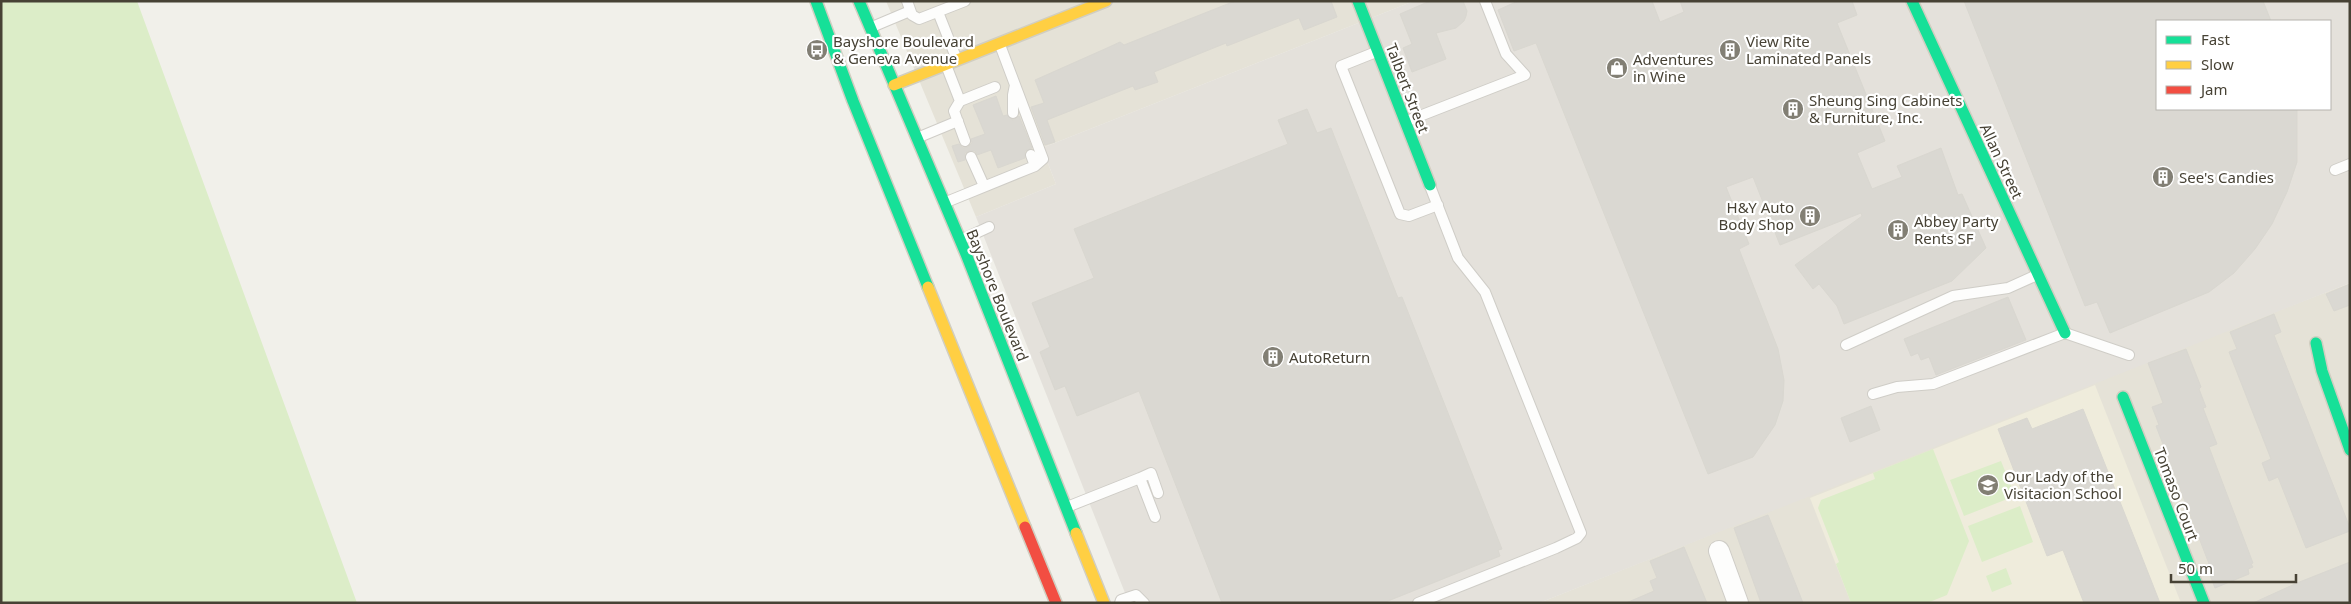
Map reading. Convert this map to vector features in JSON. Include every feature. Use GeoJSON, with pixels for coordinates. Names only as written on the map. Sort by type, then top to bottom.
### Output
{"type":"FeatureCollection","features":[{"type":"Feature","properties":{"kind":"main road"},"geometry":{"type":"LineString","coordinates":[[816,1],[853,101],[1056,603]]}},
{"type":"Feature","properties":{"kind":"main road","name":"Bayshore Boulevard"},"geometry":{"type":"LineString","coordinates":[[859,1],[960,240],[1104,603]]}},
{"type":"Feature","properties":{"kind":"main road"},"geometry":{"type":"LineString","coordinates":[[894,86],[1106,1]]}},
{"type":"Feature","properties":{"kind":"main road","name":"Talbert Street"},"geometry":{"type":"LineString","coordinates":[[1358,1],[1430,185]]}},
{"type":"Feature","properties":{"kind":"main road","name":"Allan Street"},"geometry":{"type":"LineString","coordinates":[[1912,1],[2065,333]]}},
{"type":"Feature","properties":{"kind":"main road"},"geometry":{"type":"LineString","coordinates":[[2316,343],[2321,370],[2345,431],[2350,450]]}},
{"type":"Feature","properties":{"kind":"main road","name":"Tomaso Court"},"geometry":{"type":"LineString","coordinates":[[2123,397],[2204,603]]}},
{"type":"Feature","properties":{"kind":"street"},"geometry":{"type":"LineString","coordinates":[[1719,551],[1738,603]]}},
{"type":"Feature","properties":{"kind":"lane"},"geometry":{"type":"LineString","coordinates":[[870,28],[909,6],[912,16],[919,19],[965,1]]}},
{"type":"Feature","properties":{"kind":"lane"},"geometry":{"type":"LineString","coordinates":[[1404,122],[1525,75],[1506,54],[1485,1]]}},
{"type":"Feature","properties":{"kind":"lane"},"geometry":{"type":"LineString","coordinates":[[938,12],[957,60]]}},
{"type":"Feature","properties":{"kind":"lane"},"geometry":{"type":"LineString","coordinates":[[1000,44],[1016,85],[1039,162]]}},
{"type":"Feature","properties":{"kind":"lane"},"geometry":{"type":"LineString","coordinates":[[1377,52],[1340,66],[1400,214],[1408,216],[1438,205]]}},
{"type":"Feature","properties":{"kind":"lane"},"geometry":{"type":"LineString","coordinates":[[946,65],[960,102]]}},
{"type":"Feature","properties":{"kind":"lane"},"geometry":{"type":"LineString","coordinates":[[1013,113],[1013,96],[1016,85]]}},
{"type":"Feature","properties":{"kind":"lane"},"geometry":{"type":"LineString","coordinates":[[965,141],[954,111],[960,102],[995,87]]}},
{"type":"Feature","properties":{"kind":"lane"},"geometry":{"type":"LineString","coordinates":[[916,138],[958,121]]}},
{"type":"Feature","properties":{"kind":"lane"},"geometry":{"type":"LineString","coordinates":[[1030,155],[1039,162]]}},
{"type":"Feature","properties":{"kind":"lane"},"geometry":{"type":"LineString","coordinates":[[971,157],[984,186]]}},
{"type":"Feature","properties":{"kind":"lane"},"geometry":{"type":"LineString","coordinates":[[944,203],[1039,162]]}},
{"type":"Feature","properties":{"kind":"lane"},"geometry":{"type":"LineString","coordinates":[[2335,170],[2350,164]]}},
{"type":"Feature","properties":{"kind":"lane"},"geometry":{"type":"LineString","coordinates":[[1418,603],[1556,548],[1577,538],[1581,533],[1485,292],[1458,258],[1430,185]]}},
{"type":"Feature","properties":{"kind":"lane"},"geometry":{"type":"LineString","coordinates":[[960,240],[989,227]]}},
{"type":"Feature","properties":{"kind":"lane"},"geometry":{"type":"LineString","coordinates":[[1846,345],[1953,296],[2008,288],[2038,275]]}},
{"type":"Feature","properties":{"kind":"lane"},"geometry":{"type":"LineString","coordinates":[[1873,394],[1897,387],[1933,384],[2065,333],[2129,355]]}},
{"type":"Feature","properties":{"kind":"lane"},"geometry":{"type":"LineString","coordinates":[[1066,507],[1151,473],[1158,493]]}},
{"type":"Feature","properties":{"kind":"lane"},"geometry":{"type":"LineString","coordinates":[[1140,478],[1154,517]]}},
{"type":"Feature","properties":{"kind":"lane"},"geometry":{"type":"LineString","coordinates":[[1120,603],[1121,600],[1136,595],[1144,603]]}},
{"type":"Feature","properties":{"kind":"shaded area"},"geometry":{"type":"Polygon","coordinates":[[[886,1],[1414,1],[1042,148],[1056,184],[976,217],[886,1]]]}},
{"type":"Feature","properties":{"kind":"shaded area"},"geometry":{"type":"Polygon","coordinates":[[[1414,1],[2350,1],[2350,283],[1539,603],[1129,603],[976,217],[1056,184],[1042,148],[1414,1]]]}},
{"type":"Feature","properties":{"kind":"shaded area"},"geometry":{"type":"Polygon","coordinates":[[[2350,283],[2350,603],[1539,603],[2145,362],[2350,283]]]}},
{"type":"Feature","properties":{"kind":"shaded area","name":"Our Lady of the Visitacion School"},"geometry":{"type":"Polygon","coordinates":[[[2095,385],[2181,603],[1851,603],[1810,498],[2095,385]]]}},
{"type":"Feature","properties":{"kind":"green space"},"geometry":{"type":"Polygon","coordinates":[[[1,1],[137,1],[357,603],[1,603],[1,1]]]}},
{"type":"Feature","properties":{"kind":"green space"},"geometry":{"type":"Polygon","coordinates":[[[1933,449],[1969,541],[1947,595],[1927,603],[1851,603],[1836,564],[1839,562],[1818,508],[1821,500],[1875,479],[1873,473],[1933,449]]]}},
{"type":"Feature","properties":{"kind":"green space"},"geometry":{"type":"Polygon","coordinates":[[[2001,461],[2015,496],[1964,516],[1950,480],[2001,461]]]}},
{"type":"Feature","properties":{"kind":"green space"},"geometry":{"type":"Polygon","coordinates":[[[2020,506],[2033,542],[1982,562],[1968,526],[2020,506]]]}},
{"type":"Feature","properties":{"kind":"green space"},"geometry":{"type":"Polygon","coordinates":[[[2006,568],[2012,584],[1992,592],[1986,576],[2006,568]]]}},
{"type":"Feature","properties":{"kind":"building"},"geometry":{"type":"Polygon","coordinates":[[[1235,1],[1331,1],[1337,17],[1304,30],[1299,18],[1227,46],[1226,43],[1154,72],[1158,82],[1135,90],[1133,86],[1047,120],[1055,142],[1045,145],[1031,107],[1044,103],[1035,80],[1120,42],[1124,45],[1235,1]]]}},
{"type":"Feature","properties":{"kind":"building"},"geometry":{"type":"Polygon","coordinates":[[[1430,1],[1463,1],[1467,11],[1466,16],[1464,21],[1456,28],[1436,33],[1446,59],[1412,72],[1403,48],[1412,44],[1400,14],[1430,1]]]}},
{"type":"Feature","properties":{"kind":"building"},"geometry":{"type":"Polygon","coordinates":[[[1518,1],[1652,1],[1660,22],[1684,12],[1680,1],[1852,1],[1857,15],[1837,23],[1885,141],[1857,153],[1872,189],[1902,177],[1897,166],[1941,148],[1958,195],[1962,194],[1986,248],[1952,281],[1844,324],[1837,306],[1819,284],[1813,289],[1795,265],[1862,216],[1861,213],[1780,245],[1753,177],[1726,187],[1749,244],[1739,249],[1778,349],[1784,380],[1783,401],[1775,425],[1753,457],[1708,474],[1536,43],[1514,51],[1498,10],[1518,1]]]}},
{"type":"Feature","properties":{"kind":"building","name":"See's Candies"},"geometry":{"type":"Polygon","coordinates":[[[1964,1],[2263,1],[2271,20],[2156,20],[2156,110],[2297,110],[2297,162],[2287,192],[2272,224],[2255,249],[2234,273],[2209,292],[2110,333],[2097,302],[2085,306],[1964,1]]]}},
{"type":"Feature","properties":{"kind":"building"},"geometry":{"type":"Polygon","coordinates":[[[996,96],[1003,116],[1007,115],[1013,120],[1019,116],[1032,148],[1025,151],[1025,158],[998,168],[991,150],[977,155],[975,151],[969,151],[965,153],[965,160],[958,162],[952,146],[959,144],[963,148],[968,147],[972,143],[971,139],[985,134],[973,105],[996,96]]]}},
{"type":"Feature","properties":{"kind":"building","name":"AutoReturn"},"geometry":{"type":"Polygon","coordinates":[[[1307,109],[1317,133],[1331,128],[1398,298],[1402,297],[1502,549],[1498,550],[1500,556],[1383,603],[1222,603],[1139,391],[1077,416],[1065,386],[1055,390],[1040,352],[1050,347],[1032,303],[1094,278],[1074,229],[1288,144],[1278,120],[1307,109]]]}},
{"type":"Feature","properties":{"kind":"building"},"geometry":{"type":"Polygon","coordinates":[[[2350,284],[2350,305],[2334,311],[2326,294],[2350,284]]]}},
{"type":"Feature","properties":{"kind":"building"},"geometry":{"type":"Polygon","coordinates":[[[2008,297],[2026,340],[1936,375],[1929,357],[1921,360],[1918,353],[1911,356],[1904,339],[2008,297]]]}},
{"type":"Feature","properties":{"kind":"building"},"geometry":{"type":"Polygon","coordinates":[[[2274,314],[2281,332],[2274,335],[2350,528],[2350,531],[2306,548],[2278,477],[2269,481],[2262,463],[2271,459],[2229,352],[2237,349],[2230,332],[2274,314]]]}},
{"type":"Feature","properties":{"kind":"building"},"geometry":{"type":"Polygon","coordinates":[[[2186,349],[2201,387],[2199,389],[2206,407],[2203,408],[2217,444],[2209,447],[2253,563],[2251,564],[2253,567],[2248,569],[2249,574],[2215,588],[2208,570],[2211,569],[2156,426],[2159,425],[2152,407],[2163,403],[2148,363],[2186,349]]]}},
{"type":"Feature","properties":{"kind":"building"},"geometry":{"type":"Polygon","coordinates":[[[1871,406],[1880,430],[1850,442],[1841,418],[1871,406]]]}},
{"type":"Feature","properties":{"kind":"building"},"geometry":{"type":"Polygon","coordinates":[[[2083,409],[2160,603],[2084,603],[2063,550],[2047,556],[1998,429],[2027,418],[2032,429],[2083,409]]]}},
{"type":"Feature","properties":{"kind":"building"},"geometry":{"type":"Polygon","coordinates":[[[1768,515],[1803,603],[1761,603],[1734,528],[1768,515]]]}},
{"type":"Feature","properties":{"kind":"building"},"geometry":{"type":"Polygon","coordinates":[[[1684,547],[1707,603],[1626,603],[1654,591],[1650,581],[1657,578],[1650,561],[1684,547]]]}},
{"type":"Feature","properties":{"kind":"building"},"geometry":{"type":"Polygon","coordinates":[[[2350,562],[2350,603],[2253,603],[2297,583],[2350,562]]]}},
{"type":"Feature","properties":{"kind":"traffic: fast"},"geometry":{"type":"LineString","coordinates":[[816,1],[853,101],[928,287]]}},
{"type":"Feature","properties":{"kind":"traffic: fast"},"geometry":{"type":"LineString","coordinates":[[859,1],[966,254],[1076,533]]}},
{"type":"Feature","properties":{"kind":"traffic: fast"},"geometry":{"type":"LineString","coordinates":[[1358,1],[1430,185]]}},
{"type":"Feature","properties":{"kind":"traffic: fast"},"geometry":{"type":"LineString","coordinates":[[1912,1],[2065,333]]}},
{"type":"Feature","properties":{"kind":"traffic: fast"},"geometry":{"type":"LineString","coordinates":[[2316,343],[2322,371],[2350,450]]}},
{"type":"Feature","properties":{"kind":"traffic: fast"},"geometry":{"type":"LineString","coordinates":[[2123,397],[2204,603]]}},
{"type":"Feature","properties":{"kind":"traffic: slow"},"geometry":{"type":"LineString","coordinates":[[894,85],[1106,1]]}},
{"type":"Feature","properties":{"kind":"traffic: slow"},"geometry":{"type":"LineString","coordinates":[[928,287],[1025,527]]}},
{"type":"Feature","properties":{"kind":"traffic: slow"},"geometry":{"type":"LineString","coordinates":[[1076,533],[1104,603]]}},
{"type":"Feature","properties":{"kind":"traffic: jam"},"geometry":{"type":"LineString","coordinates":[[1025,527],[1056,603]]}},
{"type":"Feature","properties":{"kind":"place","name":"Bayshore Boulevard & Geneva Avenue"},"geometry":{"type":"Point","coordinates":[817,50]}},
{"type":"Feature","properties":{"kind":"place","name":"View Rite Laminated Panels"},"geometry":{"type":"Point","coordinates":[1730,50]}},
{"type":"Feature","properties":{"kind":"place","name":"Adventures in Wine"},"geometry":{"type":"Point","coordinates":[1617,68]}},
{"type":"Feature","properties":{"kind":"place","name":"Sheung Sing Cabinets & Furniture, Inc."},"geometry":{"type":"Point","coordinates":[1793,109]}},
{"type":"Feature","properties":{"kind":"place","name":"See's Candies"},"geometry":{"type":"Point","coordinates":[2163,177]}},
{"type":"Feature","properties":{"kind":"place","name":"H&Y Auto Body Shop"},"geometry":{"type":"Point","coordinates":[1810,216]}},
{"type":"Feature","properties":{"kind":"place","name":"Abbey Party Rents SF"},"geometry":{"type":"Point","coordinates":[1898,230]}},
{"type":"Feature","properties":{"kind":"place","name":"AutoReturn"},"geometry":{"type":"Point","coordinates":[1273,357]}},
{"type":"Feature","properties":{"kind":"place","name":"Our Lady of the Visitacion School"},"geometry":{"type":"Point","coordinates":[1988,485]}}]}
